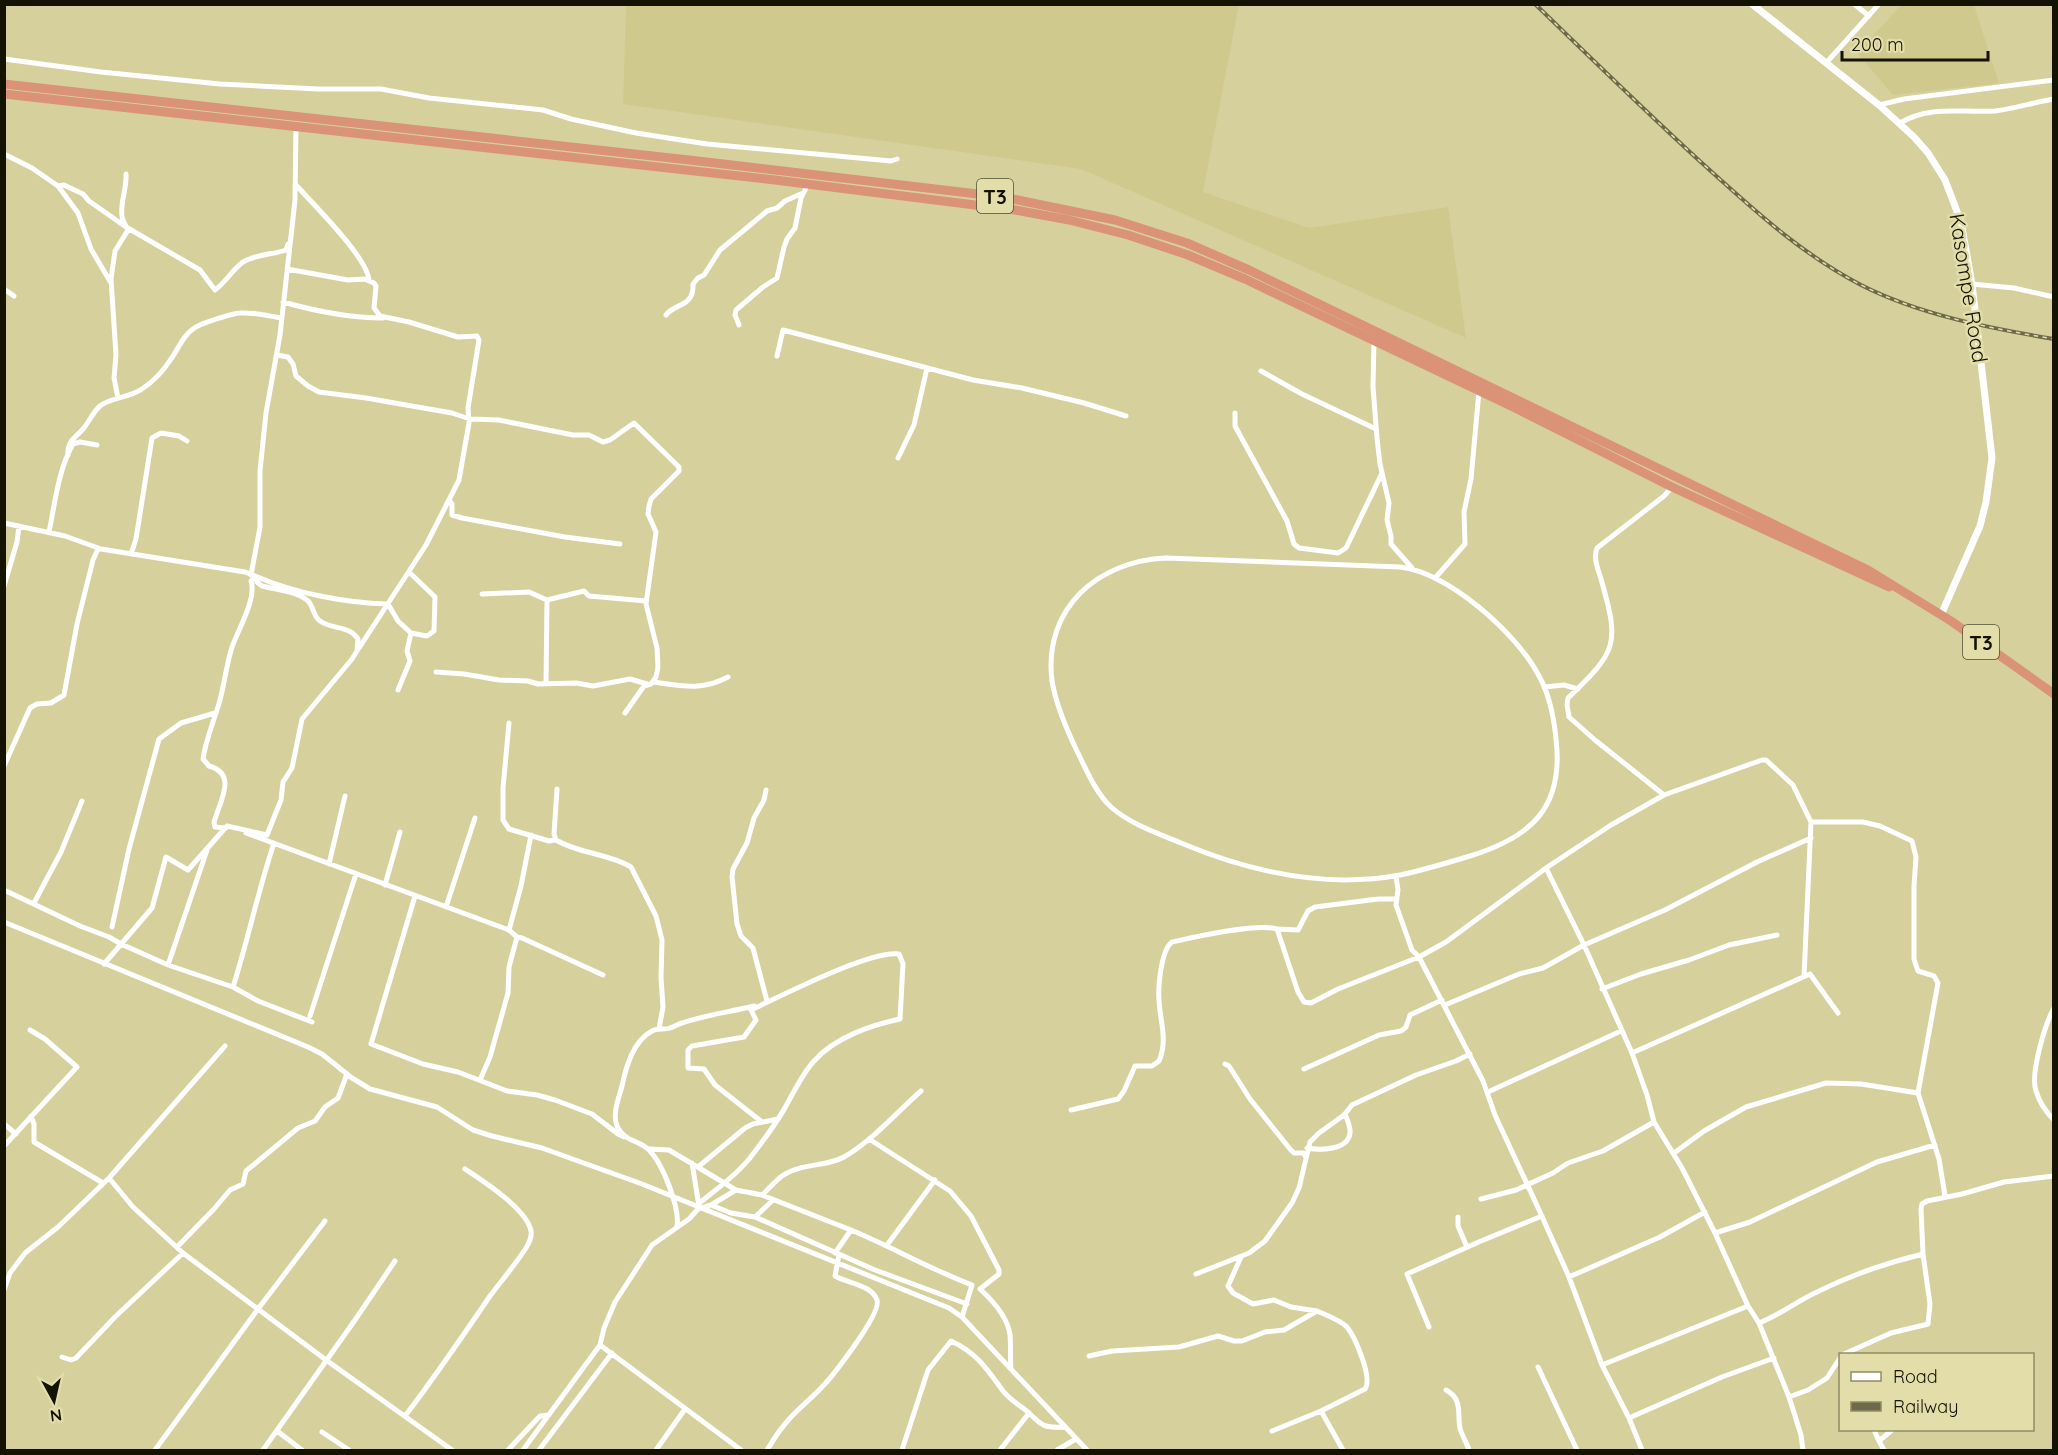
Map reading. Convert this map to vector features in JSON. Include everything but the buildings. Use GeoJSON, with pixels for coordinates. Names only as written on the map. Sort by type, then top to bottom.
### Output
{"type":"FeatureCollection","features":[{"type":"Feature","properties":{"kind":"highway","name":"T3"},"geometry":{"type":"LineString","coordinates":[[4,84],[698,160],[1003,197],[1115,220],[1187,243],[1249,270],[1876,574],[1941,615],[2054,694]]}},
{"type":"Feature","properties":{"kind":"highway","name":"T3"},"geometry":{"type":"LineString","coordinates":[[4,94],[808,184],[1015,210],[1069,220],[1128,235],[1188,255],[1245,279],[1672,487],[1905,594]]}},
{"type":"Feature","properties":{"kind":"street","name":"Kasompe Road"},"geometry":{"type":"LineString","coordinates":[[1752,4],[1900,123],[1928,153],[1945,180],[1961,222],[1972,284],[1992,458],[1980,526],[1941,615]]}},
{"type":"Feature","properties":{"kind":"street"},"geometry":{"type":"LineString","coordinates":[[1854,4],[1869,16]]}},
{"type":"Feature","properties":{"kind":"street"},"geometry":{"type":"LineString","coordinates":[[1827,62],[1879,4]]}},
{"type":"Feature","properties":{"kind":"street"},"geometry":{"type":"LineString","coordinates":[[4,59],[220,84],[318,89],[381,89],[429,98],[543,110],[636,134],[707,144],[891,161],[897,159]]}},
{"type":"Feature","properties":{"kind":"street"},"geometry":{"type":"LineString","coordinates":[[1880,105],[1914,97],[2054,80]]}},
{"type":"Feature","properties":{"kind":"street"},"geometry":{"type":"LineString","coordinates":[[1900,123],[1923,113],[1948,109],[1994,111],[2054,99]]}},
{"type":"Feature","properties":{"kind":"street"},"geometry":{"type":"LineString","coordinates":[[286,269],[369,280],[376,286],[375,311],[380,316],[458,337],[477,336],[479,348],[468,408],[469,418],[459,480],[426,545],[388,604],[357,651],[302,719],[292,768],[283,782],[281,800],[267,834],[215,827],[214,822],[226,781],[224,773],[209,766],[204,759],[233,645],[251,602],[253,586],[251,581],[261,521],[260,471],[266,413],[277,356],[286,269],[291,237],[296,126]]}},
{"type":"Feature","properties":{"kind":"street"},"geometry":{"type":"LineString","coordinates":[[4,154],[32,168],[58,186],[78,213],[91,249],[111,283]]}},
{"type":"Feature","properties":{"kind":"street"},"geometry":{"type":"LineString","coordinates":[[118,398],[114,378],[116,355],[111,283],[115,251],[128,231],[122,217],[126,174]]}},
{"type":"Feature","properties":{"kind":"street"},"geometry":{"type":"LineString","coordinates":[[295,184],[367,268],[369,280]]}},
{"type":"Feature","properties":{"kind":"street"},"geometry":{"type":"LineString","coordinates":[[739,325],[735,315],[736,310],[757,291],[777,278],[784,247],[795,228],[803,193],[808,184]]}},
{"type":"Feature","properties":{"kind":"street"},"geometry":{"type":"LineString","coordinates":[[58,186],[64,185],[83,194],[89,201],[126,226],[200,270],[215,290],[225,283],[244,262],[286,249],[291,237]]}},
{"type":"Feature","properties":{"kind":"street"},"geometry":{"type":"LineString","coordinates":[[666,315],[672,309],[684,305],[693,292],[693,284],[704,275],[720,250],[767,212],[803,193]]}},
{"type":"Feature","properties":{"kind":"street"},"geometry":{"type":"LineString","coordinates":[[1972,284],[2014,288],[2054,297]]}},
{"type":"Feature","properties":{"kind":"street"},"geometry":{"type":"LineString","coordinates":[[4,289],[14,296]]}},
{"type":"Feature","properties":{"kind":"street"},"geometry":{"type":"LineString","coordinates":[[283,302],[363,318],[387,318]]}},
{"type":"Feature","properties":{"kind":"street"},"geometry":{"type":"LineString","coordinates":[[68,455],[68,448],[74,435],[82,430],[100,407],[143,389],[159,375],[178,344],[190,331],[202,324],[239,313],[281,318]]}},
{"type":"Feature","properties":{"kind":"street"},"geometry":{"type":"LineString","coordinates":[[777,356],[783,330],[973,380],[1053,395],[1126,416]]}},
{"type":"Feature","properties":{"kind":"street"},"geometry":{"type":"LineString","coordinates":[[1374,340],[1373,387],[1376,429],[1389,503],[1387,520],[1391,536],[1390,544],[1414,569]]}},
{"type":"Feature","properties":{"kind":"street"},"geometry":{"type":"LineString","coordinates":[[277,356],[285,356],[291,360],[296,376],[319,392],[366,398],[469,418],[500,420],[573,435],[589,435],[603,442],[610,440],[634,423],[664,450],[680,467],[679,471],[651,499],[648,514],[656,532],[646,601],[657,648],[658,666],[652,683],[644,686],[625,713]]}},
{"type":"Feature","properties":{"kind":"street"},"geometry":{"type":"LineString","coordinates":[[898,458],[914,424],[927,368]]}},
{"type":"Feature","properties":{"kind":"street"},"geometry":{"type":"LineString","coordinates":[[1261,371],[1302,394],[1376,429]]}},
{"type":"Feature","properties":{"kind":"street"},"geometry":{"type":"LineString","coordinates":[[1436,577],[1465,544],[1464,512],[1471,479],[1479,391]]}},
{"type":"Feature","properties":{"kind":"street"},"geometry":{"type":"LineString","coordinates":[[1235,413],[1235,426],[1287,521],[1294,544],[1299,548],[1338,553],[1346,549],[1382,473]]}},
{"type":"Feature","properties":{"kind":"street"},"geometry":{"type":"LineString","coordinates":[[131,554],[136,538],[152,438],[162,433],[179,436],[187,441]]}},
{"type":"Feature","properties":{"kind":"street"},"geometry":{"type":"LineString","coordinates":[[49,532],[59,484],[73,444],[80,442],[97,445]]}},
{"type":"Feature","properties":{"kind":"street"},"geometry":{"type":"LineString","coordinates":[[1664,795],[1569,717],[1567,705],[1568,699],[1602,663],[1612,643],[1611,616],[1596,558],[1598,548],[1664,496],[1672,487]]}},
{"type":"Feature","properties":{"kind":"street"},"geometry":{"type":"LineString","coordinates":[[449,500],[452,504],[453,515],[462,518],[565,537],[620,544]]}},
{"type":"Feature","properties":{"kind":"street"},"geometry":{"type":"LineString","coordinates":[[4,523],[49,532],[98,549],[245,572],[268,582],[304,592],[363,603],[388,604]]}},
{"type":"Feature","properties":{"kind":"street"},"geometry":{"type":"LineString","coordinates":[[4,586],[17,542],[19,526]]}},
{"type":"Feature","properties":{"kind":"street"},"geometry":{"type":"LineString","coordinates":[[4,766],[30,708],[37,704],[51,704],[64,695],[77,624],[93,560],[98,549]]}},
{"type":"Feature","properties":{"kind":"street"},"geometry":{"type":"LineString","coordinates":[[1166,558],[1391,566],[1414,569],[1436,577],[1466,597],[1497,624],[1537,671],[1544,687],[1555,730],[1558,765],[1553,793],[1539,817],[1524,832],[1499,846],[1445,864],[1396,876],[1304,878],[1269,873],[1187,846],[1125,817],[1112,808],[1100,794],[1080,756],[1059,706],[1053,681],[1052,663],[1057,631],[1065,611],[1094,581],[1112,570],[1131,563],[1166,558]]}},
{"type":"Feature","properties":{"kind":"street"},"geometry":{"type":"LineString","coordinates":[[388,604],[398,621],[411,633],[427,636],[434,631],[435,597],[409,572]]}},
{"type":"Feature","properties":{"kind":"street"},"geometry":{"type":"LineString","coordinates":[[253,575],[262,586],[293,593],[308,601],[317,619],[322,623],[348,630],[358,639],[357,651]]}},
{"type":"Feature","properties":{"kind":"street"},"geometry":{"type":"LineString","coordinates":[[482,594],[529,592],[547,600],[584,591],[589,596],[646,601]]}},
{"type":"Feature","properties":{"kind":"street"},"geometry":{"type":"LineString","coordinates":[[546,684],[547,600]]}},
{"type":"Feature","properties":{"kind":"street"},"geometry":{"type":"LineString","coordinates":[[398,690],[410,662],[406,651],[411,633]]}},
{"type":"Feature","properties":{"kind":"street"},"geometry":{"type":"LineString","coordinates":[[436,672],[499,680],[546,684],[576,683],[593,686],[630,679],[696,687],[714,685],[728,677]]}},
{"type":"Feature","properties":{"kind":"street"},"geometry":{"type":"LineString","coordinates":[[1544,687],[1564,685],[1578,689]]}},
{"type":"Feature","properties":{"kind":"street"},"geometry":{"type":"LineString","coordinates":[[112,927],[129,849],[159,739],[182,723],[215,713]]}},
{"type":"Feature","properties":{"kind":"street"},"geometry":{"type":"LineString","coordinates":[[509,723],[503,788],[503,820],[509,828],[531,836],[549,841],[556,840],[579,850],[624,863],[636,874],[656,916],[662,940],[663,1007],[659,1029]]}},
{"type":"Feature","properties":{"kind":"street"},"geometry":{"type":"LineString","coordinates":[[1277,929],[1298,992],[1307,1003],[1419,957],[1458,934],[1487,910],[1611,825],[1664,795],[1766,760],[1793,785],[1811,822],[1803,976]]}},
{"type":"Feature","properties":{"kind":"street"},"geometry":{"type":"LineString","coordinates":[[556,840],[554,834],[557,789]]}},
{"type":"Feature","properties":{"kind":"street"},"geometry":{"type":"LineString","coordinates":[[766,790],[764,800],[754,818],[747,843],[733,869],[732,877],[736,924],[741,936],[753,948],[766,1003]]}},
{"type":"Feature","properties":{"kind":"street"},"geometry":{"type":"LineString","coordinates":[[329,864],[345,796]]}},
{"type":"Feature","properties":{"kind":"street"},"geometry":{"type":"LineString","coordinates":[[34,903],[61,852],[82,801]]}},
{"type":"Feature","properties":{"kind":"street"},"geometry":{"type":"LineString","coordinates":[[446,907],[475,818]]}},
{"type":"Feature","properties":{"kind":"street"},"geometry":{"type":"LineString","coordinates":[[1811,822],[1863,822],[1880,826],[1908,838],[1914,845],[1916,856],[1914,959],[1918,971],[1934,976],[1938,983],[1918,1093],[1935,1145],[1945,1196]]}},
{"type":"Feature","properties":{"kind":"street"},"geometry":{"type":"LineString","coordinates":[[226,827],[509,930],[517,938],[522,938],[603,975]]}},
{"type":"Feature","properties":{"kind":"street"},"geometry":{"type":"LineString","coordinates":[[104,964],[152,908],[166,857],[188,870],[226,827]]}},
{"type":"Feature","properties":{"kind":"street"},"geometry":{"type":"LineString","coordinates":[[385,885],[400,832]]}},
{"type":"Feature","properties":{"kind":"street"},"geometry":{"type":"LineString","coordinates":[[509,930],[531,836]]}},
{"type":"Feature","properties":{"kind":"street"},"geometry":{"type":"LineString","coordinates":[[1304,1069],[1379,1035],[1401,1031],[1406,1027],[1410,1015],[1543,968],[1584,945],[1665,910],[1757,862],[1811,838]]}},
{"type":"Feature","properties":{"kind":"street"},"geometry":{"type":"LineString","coordinates":[[233,987],[273,843]]}},
{"type":"Feature","properties":{"kind":"street"},"geometry":{"type":"LineString","coordinates":[[168,965],[207,848]]}},
{"type":"Feature","properties":{"kind":"street"},"geometry":{"type":"LineString","coordinates":[[1546,868],[1584,945],[1632,1053],[1654,1122],[1674,1153],[1705,1212],[1748,1306],[1759,1323],[1790,1397],[1801,1434],[1803,1450]]}},
{"type":"Feature","properties":{"kind":"street"},"geometry":{"type":"LineString","coordinates":[[4,890],[168,965],[233,987],[258,1001],[311,1019],[356,874]]}},
{"type":"Feature","properties":{"kind":"street"},"geometry":{"type":"LineString","coordinates":[[1396,876],[1398,890],[1396,899],[1413,952],[1419,957],[1444,1003],[1488,1092],[1495,1115],[1569,1277],[1602,1365],[1629,1418],[1642,1450]]}},
{"type":"Feature","properties":{"kind":"street"},"geometry":{"type":"LineString","coordinates":[[415,896],[371,1044],[423,1064],[480,1080],[507,1091],[537,1095],[592,1114],[618,1134],[649,1149],[669,1150],[736,1190],[762,1195],[887,1245],[929,1268],[972,1285],[962,1317]]}},
{"type":"Feature","properties":{"kind":"street"},"geometry":{"type":"LineString","coordinates":[[1071,1110],[1118,1099],[1135,1066],[1152,1066],[1159,1061],[1164,1041],[1158,993],[1163,955],[1169,944],[1264,927],[1298,930],[1308,911],[1315,907],[1396,899]]}},
{"type":"Feature","properties":{"kind":"street"},"geometry":{"type":"LineString","coordinates":[[4,922],[308,1047],[322,1054],[370,1089],[437,1107],[473,1130],[543,1148],[671,1195],[948,1308],[962,1317],[1087,1450]]}},
{"type":"Feature","properties":{"kind":"street"},"geometry":{"type":"LineString","coordinates":[[1602,989],[1729,945],[1777,935]]}},
{"type":"Feature","properties":{"kind":"street"},"geometry":{"type":"LineString","coordinates":[[480,1080],[508,993],[509,967],[517,938]]}},
{"type":"Feature","properties":{"kind":"street"},"geometry":{"type":"LineString","coordinates":[[523,1450],[600,1345],[610,1311],[619,1293],[652,1245],[676,1227],[746,1162],[778,1119],[809,1068],[821,1054],[867,1028],[900,1019],[902,957],[892,954],[861,962],[766,1003],[751,1010],[756,1020],[744,1036],[692,1046],[688,1050],[688,1068],[704,1069],[715,1085],[762,1122]]}},
{"type":"Feature","properties":{"kind":"street"},"geometry":{"type":"LineString","coordinates":[[1632,1053],[1810,974],[1838,1013]]}},
{"type":"Feature","properties":{"kind":"street"},"geometry":{"type":"LineString","coordinates":[[624,1137],[616,1121],[619,1096],[630,1057],[636,1047],[651,1032],[766,1003]]}},
{"type":"Feature","properties":{"kind":"street"},"geometry":{"type":"LineString","coordinates":[[2054,1008],[2042,1041],[2034,1082],[2043,1105],[2054,1120]]}},
{"type":"Feature","properties":{"kind":"street"},"geometry":{"type":"LineString","coordinates":[[4,1146],[77,1067],[45,1039],[30,1030]]}},
{"type":"Feature","properties":{"kind":"street"},"geometry":{"type":"LineString","coordinates":[[1488,1092],[1621,1031]]}},
{"type":"Feature","properties":{"kind":"street"},"geometry":{"type":"LineString","coordinates":[[4,1290],[10,1273],[25,1253],[52,1232],[109,1178],[225,1046]]}},
{"type":"Feature","properties":{"kind":"street"},"geometry":{"type":"LineString","coordinates":[[1196,1274],[1241,1257],[1265,1241],[1292,1203],[1302,1180],[1310,1142],[1357,1102],[1470,1054]]}},
{"type":"Feature","properties":{"kind":"street"},"geometry":{"type":"LineString","coordinates":[[1224,1064],[1228,1066],[1250,1100],[1290,1149],[1294,1153],[1304,1153],[1306,1157]]}},
{"type":"Feature","properties":{"kind":"street"},"geometry":{"type":"LineString","coordinates":[[177,1247],[230,1190],[243,1184],[246,1171],[298,1128],[315,1121],[321,1110],[335,1101],[347,1074]]}},
{"type":"Feature","properties":{"kind":"street"},"geometry":{"type":"LineString","coordinates":[[1674,1153],[1704,1131],[1746,1107],[1826,1083],[1861,1084],[1918,1093]]}},
{"type":"Feature","properties":{"kind":"street"},"geometry":{"type":"LineString","coordinates":[[762,1195],[782,1176],[808,1166],[842,1158],[869,1139],[921,1091]]}},
{"type":"Feature","properties":{"kind":"street"},"geometry":{"type":"LineString","coordinates":[[1307,1148],[1332,1148],[1348,1139],[1351,1131],[1345,1113]]}},
{"type":"Feature","properties":{"kind":"street"},"geometry":{"type":"LineString","coordinates":[[31,1116],[34,1124],[34,1142],[104,1183]]}},
{"type":"Feature","properties":{"kind":"street"},"geometry":{"type":"LineString","coordinates":[[698,1167],[745,1128],[778,1119]]}},
{"type":"Feature","properties":{"kind":"street"},"geometry":{"type":"LineString","coordinates":[[1481,1199],[1507,1193],[1553,1173],[1568,1163],[1619,1143],[1654,1122]]}},
{"type":"Feature","properties":{"kind":"street"},"geometry":{"type":"LineString","coordinates":[[4,1124],[16,1134]]}},
{"type":"Feature","properties":{"kind":"street"},"geometry":{"type":"LineString","coordinates":[[869,1139],[935,1180],[950,1191],[967,1209],[997,1264],[999,1274],[980,1289],[993,1301],[1008,1327],[1011,1369]]}},
{"type":"Feature","properties":{"kind":"street"},"geometry":{"type":"LineString","coordinates":[[1715,1233],[1758,1218],[1877,1162],[1935,1145]]}},
{"type":"Feature","properties":{"kind":"street"},"geometry":{"type":"LineString","coordinates":[[649,1149],[657,1161],[671,1195],[677,1214],[676,1227]]}},
{"type":"Feature","properties":{"kind":"street"},"geometry":{"type":"LineString","coordinates":[[692,1163],[699,1206]]}},
{"type":"Feature","properties":{"kind":"street"},"geometry":{"type":"LineString","coordinates":[[405,1416],[438,1374],[522,1254],[531,1236],[531,1229],[518,1210],[465,1169]]}},
{"type":"Feature","properties":{"kind":"street"},"geometry":{"type":"LineString","coordinates":[[1846,1353],[1891,1333],[1928,1324],[1930,1304],[1923,1254],[1922,1204],[2004,1182],[2054,1176]]}},
{"type":"Feature","properties":{"kind":"street"},"geometry":{"type":"LineString","coordinates":[[109,1178],[133,1207],[183,1253],[326,1360],[452,1450]]}},
{"type":"Feature","properties":{"kind":"street"},"geometry":{"type":"LineString","coordinates":[[887,1245],[935,1180]]}},
{"type":"Feature","properties":{"kind":"street"},"geometry":{"type":"LineString","coordinates":[[699,1206],[711,1205],[736,1190]]}},
{"type":"Feature","properties":{"kind":"street"},"geometry":{"type":"LineString","coordinates":[[755,1217],[774,1200]]}},
{"type":"Feature","properties":{"kind":"street"},"geometry":{"type":"LineString","coordinates":[[711,1205],[731,1214],[755,1217],[882,1273],[967,1304]]}},
{"type":"Feature","properties":{"kind":"street"},"geometry":{"type":"LineString","coordinates":[[1569,1277],[1660,1237],[1705,1212]]}},
{"type":"Feature","properties":{"kind":"street"},"geometry":{"type":"LineString","coordinates":[[1429,1326],[1407,1274],[1542,1216]]}},
{"type":"Feature","properties":{"kind":"street"},"geometry":{"type":"LineString","coordinates":[[1458,1217],[1459,1231],[1467,1247]]}},
{"type":"Feature","properties":{"kind":"street"},"geometry":{"type":"LineString","coordinates":[[155,1450],[258,1309],[326,1221]]}},
{"type":"Feature","properties":{"kind":"street"},"geometry":{"type":"LineString","coordinates":[[766,1450],[785,1423],[823,1387],[877,1311],[878,1304],[874,1294],[866,1288],[835,1276],[837,1254],[851,1230]]}},
{"type":"Feature","properties":{"kind":"street"},"geometry":{"type":"LineString","coordinates":[[62,1357],[71,1360],[76,1358],[115,1317],[183,1253]]}},
{"type":"Feature","properties":{"kind":"street"},"geometry":{"type":"LineString","coordinates":[[1759,1323],[1843,1280],[1875,1267],[1923,1254]]}},
{"type":"Feature","properties":{"kind":"street"},"geometry":{"type":"LineString","coordinates":[[1241,1257],[1228,1286],[1242,1299],[1252,1304],[1274,1300],[1291,1307],[1317,1311],[1346,1326],[1366,1367],[1369,1381],[1365,1389],[1321,1411],[1272,1431]]}},
{"type":"Feature","properties":{"kind":"street"},"geometry":{"type":"LineString","coordinates":[[263,1450],[356,1320],[395,1261]]}},
{"type":"Feature","properties":{"kind":"street"},"geometry":{"type":"LineString","coordinates":[[4,1268],[10,1273]]}},
{"type":"Feature","properties":{"kind":"street"},"geometry":{"type":"LineString","coordinates":[[1602,1365],[1748,1306]]}},
{"type":"Feature","properties":{"kind":"street"},"geometry":{"type":"LineString","coordinates":[[1089,1356],[1112,1351],[1179,1347],[1218,1336],[1242,1341],[1265,1332],[1284,1330],[1317,1311]]}},
{"type":"Feature","properties":{"kind":"street"},"geometry":{"type":"LineString","coordinates":[[902,1450],[928,1370],[951,1341],[962,1346],[988,1368],[1004,1392],[1043,1426],[1065,1427]]}},
{"type":"Feature","properties":{"kind":"street"},"geometry":{"type":"LineString","coordinates":[[600,1345],[741,1450]]}},
{"type":"Feature","properties":{"kind":"street"},"geometry":{"type":"LineString","coordinates":[[539,1450],[612,1353]]}},
{"type":"Feature","properties":{"kind":"street"},"geometry":{"type":"LineString","coordinates":[[1629,1418],[1722,1377],[1774,1358]]}},
{"type":"Feature","properties":{"kind":"street"},"geometry":{"type":"LineString","coordinates":[[1790,1397],[1827,1378],[1839,1359]]}},
{"type":"Feature","properties":{"kind":"street"},"geometry":{"type":"LineString","coordinates":[[1538,1367],[1577,1450]]}},
{"type":"Feature","properties":{"kind":"street"},"geometry":{"type":"LineString","coordinates":[[1832,1370],[1839,1372]]}},
{"type":"Feature","properties":{"kind":"street"},"geometry":{"type":"LineString","coordinates":[[1446,1390],[1458,1402],[1460,1425],[1469,1450]]}},
{"type":"Feature","properties":{"kind":"street"},"geometry":{"type":"LineString","coordinates":[[656,1450],[685,1409]]}},
{"type":"Feature","properties":{"kind":"street"},"geometry":{"type":"LineString","coordinates":[[1321,1411],[1342,1450]]}},
{"type":"Feature","properties":{"kind":"street"},"geometry":{"type":"LineString","coordinates":[[1000,1450],[1029,1413]]}},
{"type":"Feature","properties":{"kind":"street"},"geometry":{"type":"LineString","coordinates":[[508,1450],[540,1416],[549,1415]]}},
{"type":"Feature","properties":{"kind":"street"},"geometry":{"type":"LineString","coordinates":[[277,1431],[302,1450]]}},
{"type":"Feature","properties":{"kind":"street"},"geometry":{"type":"LineString","coordinates":[[1874,1431],[1884,1450]]}},
{"type":"Feature","properties":{"kind":"street"},"geometry":{"type":"LineString","coordinates":[[1879,1441],[1891,1431]]}},
{"type":"Feature","properties":{"kind":"street"},"geometry":{"type":"LineString","coordinates":[[321,1432],[349,1450]]}},
{"type":"Feature","properties":{"kind":"street"},"geometry":{"type":"LineString","coordinates":[[1057,1450],[1076,1438]]}},
{"type":"Feature","properties":{"kind":"shaded area"},"geometry":{"type":"Polygon","coordinates":[[[1902,4],[1974,5],[1999,83],[1893,95],[1857,53],[1902,4]]]}},
{"type":"Feature","properties":{"kind":"shaded area"},"geometry":{"type":"Polygon","coordinates":[[[626,5],[1239,5],[1203,192],[1309,228],[1448,207],[1466,338],[1081,169],[623,104],[626,5]]]}},
{"type":"Feature","properties":{"kind":"railway"},"geometry":{"type":"LineString","coordinates":[[1535,4],[1722,181],[1778,230],[1818,259],[1861,285],[1907,305],[1980,325],[2054,339]]}}]}
